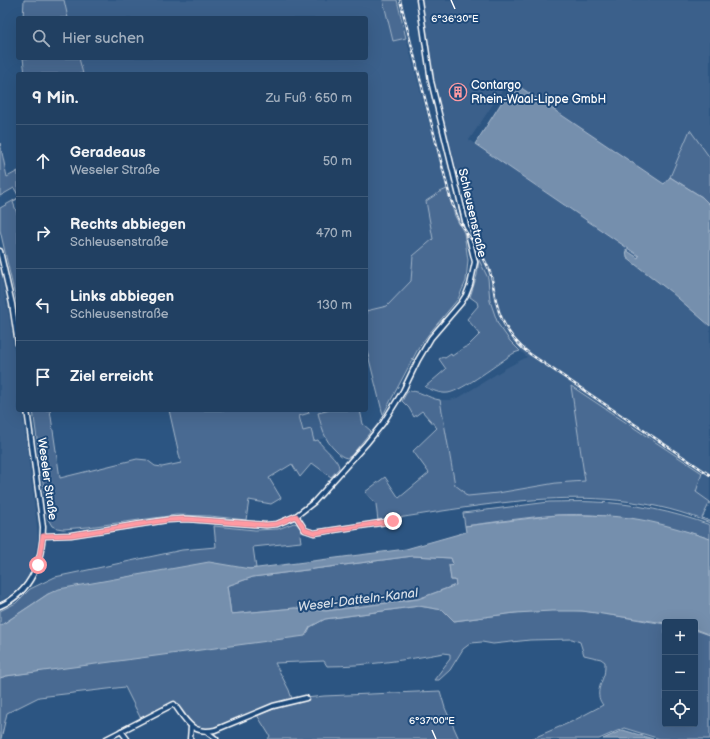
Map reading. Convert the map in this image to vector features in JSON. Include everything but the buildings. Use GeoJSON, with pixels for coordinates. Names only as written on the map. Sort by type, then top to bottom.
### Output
{"type":"FeatureCollection","features":[{"type":"Feature","properties":{"kind":"street","name":"Schleusenstraße"},"geometry":{"type":"LineString","coordinates":[[43,536],[71,535],[167,520],[187,519],[266,525],[277,524],[296,516],[314,502],[378,429],[403,391],[418,360],[431,338],[461,303],[470,285],[475,262],[431,81],[419,0]]}},
{"type":"Feature","properties":{"kind":"street"},"geometry":{"type":"LineString","coordinates":[[0,251],[12,304],[16,331]]}},
{"type":"Feature","properties":{"kind":"street","name":"Weseler Straße"},"geometry":{"type":"LineString","coordinates":[[0,606],[18,596],[33,576],[40,555],[43,536],[27,412]]}},
{"type":"Feature","properties":{"kind":"street"},"geometry":{"type":"LineString","coordinates":[[296,516],[305,530],[314,533],[393,521]]}},
{"type":"Feature","properties":{"kind":"street"},"geometry":{"type":"LineString","coordinates":[[207,732],[273,706],[306,698]]}},
{"type":"Feature","properties":{"kind":"street"},"geometry":{"type":"LineString","coordinates":[[106,739],[174,704],[191,728],[190,739]]}},
{"type":"Feature","properties":{"kind":"street"},"geometry":{"type":"LineString","coordinates":[[191,728],[207,732],[216,739]]}},
{"type":"Feature","properties":{"kind":"street"},"geometry":{"type":"LineString","coordinates":[[121,731],[127,739]]}},
{"type":"Feature","properties":{"kind":"shaded area"},"geometry":{"type":"Polygon","coordinates":[[[24,0],[64,0],[68,16],[23,16],[24,0]]]}},
{"type":"Feature","properties":{"kind":"shaded area"},"geometry":{"type":"Polygon","coordinates":[[[64,0],[383,0],[393,41],[406,38],[447,189],[426,201],[434,239],[413,256],[411,281],[387,306],[368,311],[368,72],[82,72],[80,60],[368,60],[368,16],[68,16],[64,0]]]}},
{"type":"Feature","properties":{"kind":"shaded area"},"geometry":{"type":"Polygon","coordinates":[[[383,0],[397,0],[406,38],[393,41],[383,0]]]}},
{"type":"Feature","properties":{"kind":"shaded area"},"geometry":{"type":"Polygon","coordinates":[[[421,0],[710,0],[710,158],[690,130],[670,177],[664,184],[509,80],[469,140],[639,256],[638,258],[626,250],[710,326],[710,502],[696,492],[702,473],[571,386],[585,481],[556,483],[498,493],[468,496],[455,485],[440,400],[450,400],[460,397],[506,368],[527,357],[510,341],[498,324],[490,301],[488,278],[479,260],[467,205],[432,80],[421,0]]]}},
{"type":"Feature","properties":{"kind":"shaded area"},"geometry":{"type":"Polygon","coordinates":[[[23,60],[80,60],[82,72],[25,72],[23,60]]]}},
{"type":"Feature","properties":{"kind":"shaded area"},"geometry":{"type":"Polygon","coordinates":[[[514,83],[664,184],[670,177],[702,197],[710,205],[710,326],[671,292],[627,258],[626,250],[638,258],[639,256],[475,144],[514,83]]]}},
{"type":"Feature","properties":{"kind":"shaded area"},"geometry":{"type":"Polygon","coordinates":[[[690,130],[710,158],[710,205],[702,197],[670,177],[690,130]]]}},
{"type":"Feature","properties":{"kind":"shaded area"},"geometry":{"type":"Polygon","coordinates":[[[0,143],[7,177],[16,172],[16,192],[14,188],[0,196],[0,143]]]}},
{"type":"Feature","properties":{"kind":"shaded area"},"geometry":{"type":"Polygon","coordinates":[[[447,189],[455,216],[464,233],[468,260],[466,281],[458,299],[418,349],[383,415],[368,355],[368,311],[387,306],[411,281],[413,256],[433,239],[426,201],[447,189]]]}},
{"type":"Feature","properties":{"kind":"shaded area"},"geometry":{"type":"Polygon","coordinates":[[[16,199],[13,202],[16,210],[16,300],[0,230],[0,208],[16,199]]]}},
{"type":"Feature","properties":{"kind":"shaded area"},"geometry":{"type":"Polygon","coordinates":[[[479,260],[488,278],[490,301],[498,324],[510,341],[520,351],[514,353],[471,382],[454,391],[448,393],[436,392],[425,387],[446,369],[439,359],[443,357],[445,358],[451,354],[452,356],[467,347],[480,334],[467,319],[478,306],[477,302],[470,297],[477,275],[479,260]]]}},
{"type":"Feature","properties":{"kind":"shaded area"},"geometry":{"type":"Polygon","coordinates":[[[0,271],[16,362],[16,412],[22,412],[38,539],[33,565],[26,579],[16,591],[0,601],[0,271]]]}},
{"type":"Feature","properties":{"kind":"shaded area"},"geometry":{"type":"Polygon","coordinates":[[[571,386],[702,473],[696,492],[710,502],[702,518],[710,521],[710,523],[670,509],[629,501],[587,498],[545,499],[503,503],[378,521],[376,504],[365,492],[385,477],[399,498],[429,473],[413,451],[437,428],[422,411],[414,417],[409,408],[402,401],[407,392],[415,391],[440,400],[455,485],[468,496],[498,493],[556,483],[585,481],[571,386]]]}},
{"type":"Feature","properties":{"kind":"shaded area"},"geometry":{"type":"Polygon","coordinates":[[[33,412],[50,412],[60,478],[137,459],[147,460],[155,466],[162,467],[181,463],[169,412],[309,412],[299,416],[303,431],[311,429],[314,441],[318,440],[334,458],[339,468],[331,477],[312,463],[300,477],[292,464],[269,478],[281,498],[271,504],[249,500],[246,520],[210,516],[176,515],[63,529],[52,526],[48,519],[33,412]]]}},
{"type":"Feature","properties":{"kind":"shaded area"},"geometry":{"type":"Polygon","coordinates":[[[322,412],[318,413],[325,438],[314,441],[304,431],[299,415],[322,412]]]}},
{"type":"Feature","properties":{"kind":"shaded area"},"geometry":{"type":"Polygon","coordinates":[[[360,412],[363,424],[371,431],[351,456],[347,458],[341,456],[326,438],[318,413],[360,412]]]}},
{"type":"Feature","properties":{"kind":"shaded area"},"geometry":{"type":"Polygon","coordinates":[[[549,502],[624,504],[668,512],[710,525],[710,539],[673,528],[635,520],[596,515],[545,516],[465,526],[463,513],[549,502]]]}},
{"type":"Feature","properties":{"kind":"shaded area"},"geometry":{"type":"Polygon","coordinates":[[[557,515],[603,516],[630,518],[650,522],[680,529],[710,539],[710,635],[698,630],[698,619],[662,619],[662,623],[582,611],[552,611],[515,613],[454,621],[443,610],[419,606],[325,619],[310,627],[305,636],[0,678],[0,626],[48,594],[59,589],[209,562],[250,569],[406,549],[466,532],[465,526],[557,515]],[[413,556],[253,577],[227,586],[231,614],[295,608],[326,611],[418,599],[456,585],[455,580],[451,580],[449,565],[453,564],[451,558],[413,556]]]}},
{"type":"Feature","properties":{"kind":"shaded area"},"geometry":{"type":"Polygon","coordinates":[[[294,523],[297,524],[302,530],[300,535],[301,542],[253,547],[256,568],[48,594],[0,626],[0,611],[16,603],[30,589],[55,577],[182,550],[216,547],[214,526],[255,530],[278,529],[294,523]]]}},
{"type":"Feature","properties":{"kind":"shaded area"},"geometry":{"type":"Polygon","coordinates":[[[413,556],[451,558],[453,564],[449,565],[451,580],[455,580],[456,585],[418,599],[326,611],[295,608],[231,614],[227,586],[253,577],[413,556]]]}},
{"type":"Feature","properties":{"kind":"shaded area"},"geometry":{"type":"Polygon","coordinates":[[[419,606],[443,610],[454,621],[534,611],[567,610],[593,612],[662,624],[662,727],[698,727],[698,631],[710,635],[710,739],[660,739],[624,728],[599,739],[531,739],[571,722],[603,705],[599,698],[599,694],[605,662],[601,659],[584,655],[580,642],[572,639],[530,640],[493,644],[482,642],[471,643],[463,649],[450,670],[439,680],[434,680],[450,659],[450,654],[444,653],[386,662],[342,666],[327,666],[324,661],[275,663],[292,699],[208,730],[195,727],[186,719],[174,702],[141,719],[125,687],[39,697],[7,713],[0,739],[0,678],[308,632],[310,627],[325,619],[419,606]]]}},
{"type":"Feature","properties":{"kind":"shaded area"},"geometry":{"type":"Polygon","coordinates":[[[440,691],[445,708],[459,739],[268,739],[270,736],[257,715],[306,698],[440,691]]]}},
{"type":"Feature","properties":{"kind":"shaded area"},"geometry":{"type":"Polygon","coordinates":[[[623,730],[653,739],[603,739],[623,730]]]}},
{"type":"Feature","properties":{"kind":"railway"},"geometry":{"type":"LineString","coordinates":[[400,0],[450,197],[459,220],[481,253],[489,269],[498,309],[508,331],[530,354],[710,475]]}},
{"type":"Feature","properties":{"kind":"place","name":"Contargo Rhein-Waal-Lippe GmbH"},"geometry":{"type":"Point","coordinates":[458,92]}},
{"type":"Feature","properties":{"kind":"route"},"geometry":{"type":"LineString","coordinates":[[38,565],[43,536],[71,535],[167,520],[187,519],[266,525],[277,524],[296,516],[305,530],[314,533],[393,521]]}},
{"type":"Feature","properties":{"kind":"water label","name":"Wesel-Datteln-Kanal"},"geometry":{"type":"Point","coordinates":[358,600]}}]}
